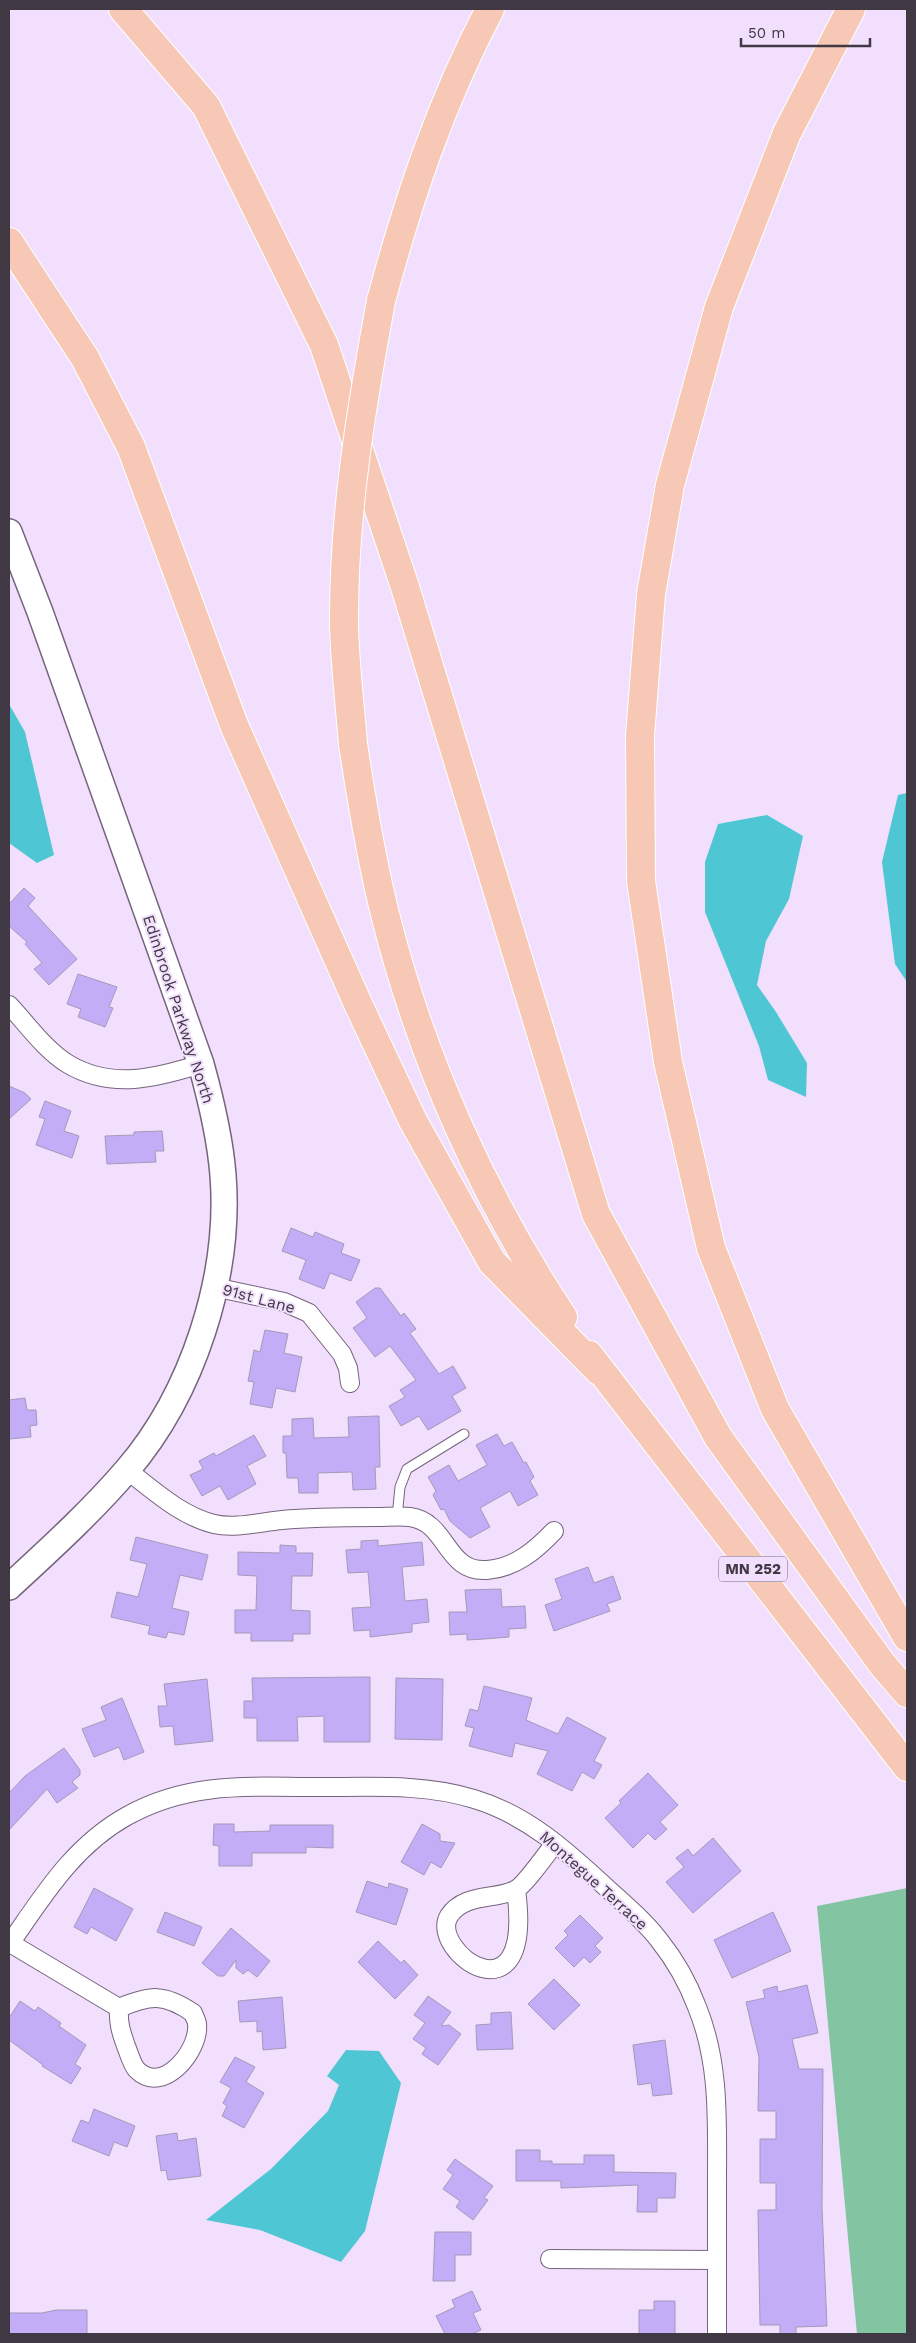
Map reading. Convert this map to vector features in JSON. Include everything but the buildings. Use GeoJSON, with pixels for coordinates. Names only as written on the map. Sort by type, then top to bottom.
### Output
{"type":"FeatureCollection","features":[{"type":"Feature","properties":{"kind":"highway"},"geometry":{"type":"LineString","coordinates":[[124,9],[206,106],[324,346],[405,587],[596,1214],[718,1436],[882,1664],[907,1693]]}},
{"type":"Feature","properties":{"kind":"highway"},"geometry":{"type":"LineString","coordinates":[[490,9],[448,95],[418,174],[381,301],[358,424],[348,520],[344,626],[353,744],[366,825],[387,922],[416,1018],[452,1110],[499,1209],[544,1288],[599,1371]]}},
{"type":"Feature","properties":{"kind":"highway"},"geometry":{"type":"LineString","coordinates":[[851,9],[787,133],[719,308],[670,485],[651,594],[640,736],[641,881],[668,1062],[711,1248],[775,1409],[907,1637]]}},
{"type":"Feature","properties":{"kind":"highway"},"geometry":{"type":"LineString","coordinates":[[9,242],[50,302],[104,394],[131,447],[234,725],[359,1006],[413,1121],[492,1262],[599,1371]]}},
{"type":"Feature","properties":{"kind":"highway","name":"MN 252"},"geometry":{"type":"LineString","coordinates":[[599,1371],[907,1767]]}},
{"type":"Feature","properties":{"kind":"street","name":"Edinbrook Parkway North"},"geometry":{"type":"LineString","coordinates":[[9,532],[40,612],[201,1064],[217,1130],[223,1176],[223,1218],[214,1287],[204,1328],[190,1366],[173,1402],[127,1470],[84,1515],[9,1587]]}},
{"type":"Feature","properties":{"kind":"street"},"geometry":{"type":"LineString","coordinates":[[9,1005],[48,1047],[68,1064],[97,1075],[117,1079],[144,1080],[201,1064]]}},
{"type":"Feature","properties":{"kind":"street","name":"91st Lane"},"geometry":{"type":"LineString","coordinates":[[214,1287],[284,1302],[309,1313],[342,1354],[348,1368],[350,1383]]}},
{"type":"Feature","properties":{"kind":"street"},"geometry":{"type":"LineString","coordinates":[[127,1470],[184,1512],[214,1524],[235,1525],[316,1517],[411,1517],[426,1522],[438,1532],[455,1559],[470,1568],[488,1570],[513,1563],[536,1550],[554,1531]]}},
{"type":"Feature","properties":{"kind":"street","name":"Montegue Terrace"},"geometry":{"type":"LineString","coordinates":[[9,1944],[45,1891],[69,1862],[96,1836],[126,1816],[160,1800],[195,1791],[234,1786],[440,1791],[474,1799],[507,1811],[538,1829],[577,1860],[642,1920],[673,1960],[697,2006],[712,2055],[717,2106],[717,2334]]}},
{"type":"Feature","properties":{"kind":"street"},"geometry":{"type":"LineString","coordinates":[[516,1890],[518,1940],[512,1956],[502,1968],[487,1971],[470,1962],[457,1951],[448,1936],[445,1924],[450,1915],[461,1905],[486,1896],[516,1890],[555,1843]]}},
{"type":"Feature","properties":{"kind":"street"},"geometry":{"type":"LineString","coordinates":[[9,1944],[119,2008]]}},
{"type":"Feature","properties":{"kind":"street"},"geometry":{"type":"LineString","coordinates":[[143,1998],[165,1998],[193,2013],[197,2024],[194,2042],[178,2069],[162,2076],[147,2076],[137,2070],[118,2023],[119,2008],[143,1998]]}},
{"type":"Feature","properties":{"kind":"street"},"geometry":{"type":"LineString","coordinates":[[550,2259],[717,2260]]}},
{"type":"Feature","properties":{"kind":"lane"},"geometry":{"type":"LineString","coordinates":[[397,1518],[400,1487],[407,1469],[464,1434]]}},
{"type":"Feature","properties":{"kind":"green space"},"geometry":{"type":"Polygon","coordinates":[[[907,1888],[907,2334],[857,2334],[817,1906],[907,1888]]]}},
{"type":"Feature","properties":{"kind":"water"},"geometry":{"type":"Polygon","coordinates":[[[9,704],[25,732],[54,855],[37,863],[9,843],[9,704]]]}},
{"type":"Feature","properties":{"kind":"water"},"geometry":{"type":"Polygon","coordinates":[[[907,793],[907,982],[895,964],[882,862],[898,795],[907,793]]]}},
{"type":"Feature","properties":{"kind":"water"},"geometry":{"type":"Polygon","coordinates":[[[767,815],[803,836],[789,899],[766,941],[757,985],[807,1063],[806,1097],[768,1080],[759,1046],[705,912],[705,862],[718,824],[767,815]]]}},
{"type":"Feature","properties":{"kind":"water"},"geometry":{"type":"Polygon","coordinates":[[[346,2050],[379,2051],[401,2083],[365,2231],[341,2262],[260,2230],[206,2220],[271,2169],[328,2111],[339,2085],[327,2076],[346,2050]]]}}]}
